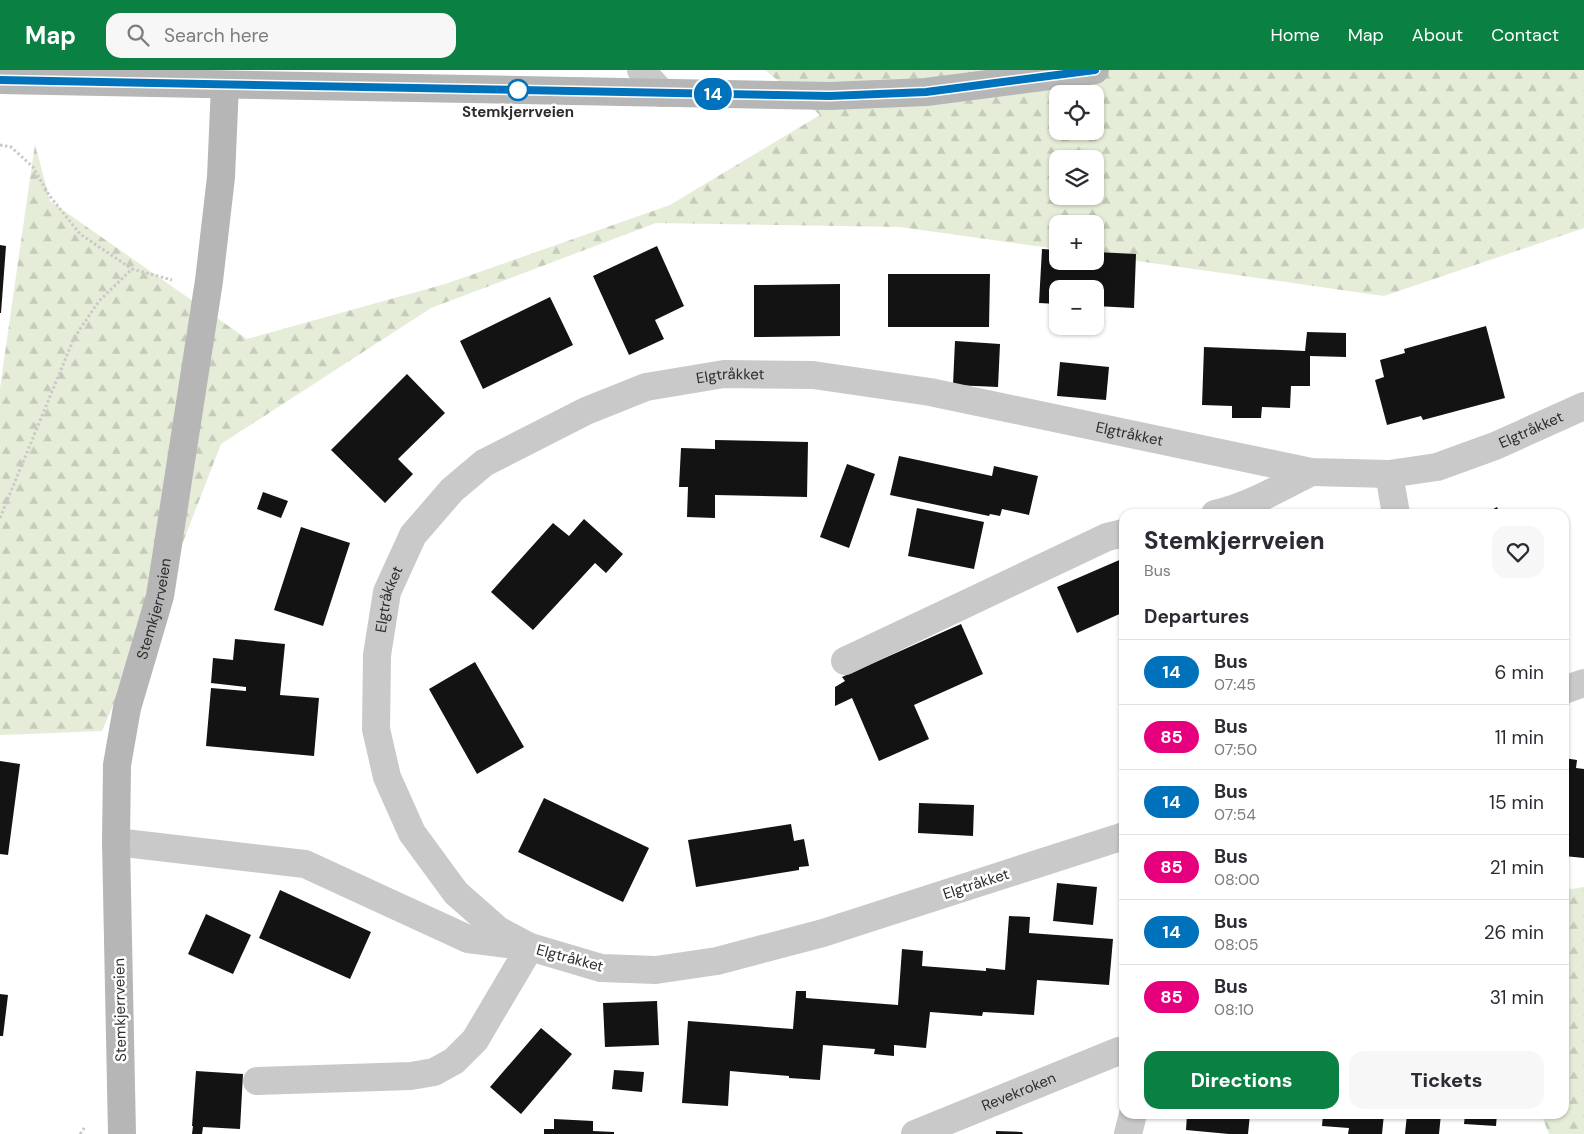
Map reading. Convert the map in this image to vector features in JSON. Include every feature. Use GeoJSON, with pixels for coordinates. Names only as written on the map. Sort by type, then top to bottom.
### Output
{"type":"FeatureCollection","features":[{"type":"Feature","properties":{"kind":"street"},"geometry":{"type":"LineString","coordinates":[[641,70],[662,93]]}},
{"type":"Feature","properties":{"kind":"street"},"geometry":{"type":"LineString","coordinates":[[0,80],[229,78],[662,93],[830,96],[926,92],[1095,70]]}},
{"type":"Feature","properties":{"kind":"street","name":"Stemkjerrveien"},"geometry":{"type":"LineString","coordinates":[[122,1134],[116,842],[117,765],[127,708],[160,596],[209,280],[221,177],[229,78]]}},
{"type":"Feature","properties":{"kind":"street","name":"Elgtråkket"},"geometry":{"type":"LineString","coordinates":[[1119,838],[823,933],[717,961],[656,970],[601,968],[530,948],[498,930],[456,893],[412,833],[387,777],[376,729],[377,654],[387,592],[413,535],[452,490],[484,463],[586,412],[646,387],[724,374],[813,375],[930,392],[1311,472],[1389,474],[1437,467],[1495,446],[1584,406]]}},
{"type":"Feature","properties":{"kind":"street","name":"Elgtråkket"},"geometry":{"type":"LineString","coordinates":[[1233,509],[1311,472]]}},
{"type":"Feature","properties":{"kind":"street"},"geometry":{"type":"LineString","coordinates":[[1389,474],[1395,509]]}},
{"type":"Feature","properties":{"kind":"street"},"geometry":{"type":"LineString","coordinates":[[845,661],[1106,537],[1119,534]]}},
{"type":"Feature","properties":{"kind":"street"},"geometry":{"type":"LineString","coordinates":[[1569,688],[1584,683]]}},
{"type":"Feature","properties":{"kind":"street"},"geometry":{"type":"LineString","coordinates":[[116,842],[305,864],[468,940],[530,948],[475,1040],[454,1061],[434,1072],[411,1076],[257,1082]]}},
{"type":"Feature","properties":{"kind":"street","name":"Revekroken"},"geometry":{"type":"LineString","coordinates":[[915,1134],[1119,1051]]}},
{"type":"Feature","properties":{"kind":"street"},"geometry":{"type":"LineString","coordinates":[[1128,1134],[1132,1119]]}},
{"type":"Feature","properties":{"kind":"path"},"geometry":{"type":"LineString","coordinates":[[0,145],[11,147],[33,167],[49,195],[80,234],[132,269],[182,283],[209,280]]}},
{"type":"Feature","properties":{"kind":"path"},"geometry":{"type":"LineString","coordinates":[[0,518],[74,338],[99,301],[132,269]]}},
{"type":"Feature","properties":{"kind":"green space"},"geometry":{"type":"Polygon","coordinates":[[[765,70],[1584,70],[1584,228],[1384,296],[1104,256],[1104,215],[1049,215],[1049,248],[900,227],[656,223],[431,308],[221,444],[176,560],[102,731],[0,735],[0,388],[35,144],[50,201],[247,339],[445,284],[670,205],[820,115],[765,70]]]}},
{"type":"Feature","properties":{"kind":"green space"},"geometry":{"type":"Polygon","coordinates":[[[1584,887],[1584,1134],[1549,1134],[1543,1119],[1569,1119],[1569,889],[1584,887]]]}},
{"type":"Feature","properties":{"kind":"building"},"geometry":{"type":"Polygon","coordinates":[[[0,245],[6,246],[1,313],[0,313],[0,245]]]}},
{"type":"Feature","properties":{"kind":"building"},"geometry":{"type":"Polygon","coordinates":[[[657,246],[684,306],[655,320],[664,339],[629,355],[593,276],[657,246]]]}},
{"type":"Feature","properties":{"kind":"building"},"geometry":{"type":"Polygon","coordinates":[[[1042,249],[1049,249],[1049,270],[1104,270],[1104,252],[1136,254],[1134,308],[1104,306],[1104,280],[1049,280],[1049,304],[1039,303],[1042,249]]]}},
{"type":"Feature","properties":{"kind":"building"},"geometry":{"type":"Polygon","coordinates":[[[888,274],[990,274],[989,327],[888,327],[888,274]]]}},
{"type":"Feature","properties":{"kind":"building"},"geometry":{"type":"Polygon","coordinates":[[[840,284],[840,336],[754,337],[754,285],[840,284]]]}},
{"type":"Feature","properties":{"kind":"building"},"geometry":{"type":"Polygon","coordinates":[[[550,297],[573,345],[483,389],[460,341],[550,297]]]}},
{"type":"Feature","properties":{"kind":"building"},"geometry":{"type":"Polygon","coordinates":[[[1486,326],[1505,398],[1423,420],[1421,416],[1387,425],[1375,380],[1384,377],[1380,360],[1405,353],[1404,349],[1486,326]]]}},
{"type":"Feature","properties":{"kind":"building"},"geometry":{"type":"Polygon","coordinates":[[[1307,332],[1346,333],[1346,357],[1310,356],[1310,386],[1291,386],[1290,408],[1262,407],[1261,418],[1232,418],[1232,406],[1202,405],[1204,347],[1305,351],[1307,332]]]}},
{"type":"Feature","properties":{"kind":"building"},"geometry":{"type":"Polygon","coordinates":[[[955,341],[1000,344],[998,387],[953,385],[955,341]]]}},
{"type":"Feature","properties":{"kind":"building"},"geometry":{"type":"Polygon","coordinates":[[[1060,362],[1109,367],[1106,400],[1057,396],[1060,362]]]}},
{"type":"Feature","properties":{"kind":"building"},"geometry":{"type":"Polygon","coordinates":[[[407,374],[445,413],[398,459],[413,474],[385,503],[331,450],[407,374]]]}},
{"type":"Feature","properties":{"kind":"building"},"geometry":{"type":"Polygon","coordinates":[[[715,440],[808,442],[807,497],[715,495],[715,518],[687,517],[688,487],[679,487],[681,448],[715,449],[715,440]]]}},
{"type":"Feature","properties":{"kind":"building"},"geometry":{"type":"Polygon","coordinates":[[[899,456],[992,476],[994,466],[1038,476],[1029,515],[1002,509],[1000,516],[990,514],[989,516],[890,495],[899,456]]]}},
{"type":"Feature","properties":{"kind":"building"},"geometry":{"type":"Polygon","coordinates":[[[847,464],[875,474],[849,548],[820,537],[847,464]]]}},
{"type":"Feature","properties":{"kind":"building"},"geometry":{"type":"Polygon","coordinates":[[[263,492],[288,501],[281,518],[257,509],[263,492]]]}},
{"type":"Feature","properties":{"kind":"building"},"geometry":{"type":"Polygon","coordinates":[[[917,508],[984,522],[974,569],[908,556],[917,508]]]}},
{"type":"Feature","properties":{"kind":"building"},"geometry":{"type":"Polygon","coordinates":[[[584,519],[623,554],[606,573],[595,563],[533,630],[491,592],[553,523],[569,536],[584,519]]]}},
{"type":"Feature","properties":{"kind":"building"},"geometry":{"type":"Polygon","coordinates":[[[301,527],[350,543],[323,626],[274,610],[301,527]]]}},
{"type":"Feature","properties":{"kind":"building"},"geometry":{"type":"Polygon","coordinates":[[[1119,560],[1119,614],[1077,633],[1057,587],[1119,560]]]}},
{"type":"Feature","properties":{"kind":"building"},"geometry":{"type":"Polygon","coordinates":[[[961,624],[983,674],[914,705],[929,739],[879,761],[852,698],[835,706],[835,687],[845,681],[842,677],[961,624]]]}},
{"type":"Feature","properties":{"kind":"building"},"geometry":{"type":"Polygon","coordinates":[[[235,639],[285,644],[280,695],[319,698],[314,756],[206,746],[211,688],[246,691],[246,687],[211,683],[213,658],[233,660],[235,639]]]}},
{"type":"Feature","properties":{"kind":"building"},"geometry":{"type":"Polygon","coordinates":[[[475,662],[524,747],[477,774],[429,689],[475,662]]]}},
{"type":"Feature","properties":{"kind":"building"},"geometry":{"type":"Polygon","coordinates":[[[1569,759],[1577,760],[1576,768],[1584,769],[1584,858],[1569,856],[1569,759]]]}},
{"type":"Feature","properties":{"kind":"building"},"geometry":{"type":"Polygon","coordinates":[[[0,761],[20,764],[8,855],[0,854],[0,761]]]}},
{"type":"Feature","properties":{"kind":"building"},"geometry":{"type":"Polygon","coordinates":[[[544,798],[649,848],[623,902],[518,852],[544,798]]]}},
{"type":"Feature","properties":{"kind":"building"},"geometry":{"type":"Polygon","coordinates":[[[919,803],[974,805],[973,836],[918,833],[919,803]]]}},
{"type":"Feature","properties":{"kind":"building"},"geometry":{"type":"Polygon","coordinates":[[[791,824],[794,841],[804,839],[809,866],[799,867],[799,870],[696,887],[688,840],[791,824]]]}},
{"type":"Feature","properties":{"kind":"building"},"geometry":{"type":"Polygon","coordinates":[[[1057,883],[1097,887],[1093,925],[1053,921],[1057,883]]]}},
{"type":"Feature","properties":{"kind":"building"},"geometry":{"type":"Polygon","coordinates":[[[280,890],[371,932],[350,979],[259,938],[280,890]]]}},
{"type":"Feature","properties":{"kind":"building"},"geometry":{"type":"Polygon","coordinates":[[[206,914],[251,935],[233,974],[188,954],[206,914]]]}},
{"type":"Feature","properties":{"kind":"building"},"geometry":{"type":"Polygon","coordinates":[[[1009,916],[1030,917],[1029,933],[1113,939],[1109,985],[1037,980],[1034,1015],[983,1012],[982,1016],[930,1012],[926,1048],[894,1045],[894,1056],[874,1054],[875,1049],[823,1045],[820,1080],[730,1071],[728,1106],[682,1103],[688,1021],[793,1029],[796,991],[806,991],[806,998],[898,1005],[902,949],[923,951],[922,966],[986,971],[986,968],[1005,970],[1009,916]]]}},
{"type":"Feature","properties":{"kind":"building"},"geometry":{"type":"Polygon","coordinates":[[[0,994],[8,995],[3,1036],[0,1036],[0,994]]]}},
{"type":"Feature","properties":{"kind":"building"},"geometry":{"type":"Polygon","coordinates":[[[657,1001],[659,1045],[605,1047],[603,1003],[657,1001]]]}},
{"type":"Feature","properties":{"kind":"building"},"geometry":{"type":"Polygon","coordinates":[[[541,1028],[572,1054],[521,1114],[490,1087],[541,1028]]]}},
{"type":"Feature","properties":{"kind":"building"},"geometry":{"type":"Polygon","coordinates":[[[614,1070],[644,1072],[642,1092],[612,1089],[614,1070]]]}},
{"type":"Feature","properties":{"kind":"building"},"geometry":{"type":"Polygon","coordinates":[[[196,1071],[243,1074],[240,1129],[203,1127],[202,1134],[192,1134],[196,1071]]]}},
{"type":"Feature","properties":{"kind":"building"},"geometry":{"type":"Polygon","coordinates":[[[554,1119],[593,1121],[593,1131],[614,1132],[614,1134],[544,1134],[544,1129],[554,1129],[554,1119]]]}},
{"type":"Feature","properties":{"kind":"building"},"geometry":{"type":"Polygon","coordinates":[[[1187,1119],[1250,1119],[1248,1134],[1186,1130],[1187,1119]]]}},
{"type":"Feature","properties":{"kind":"building"},"geometry":{"type":"Polygon","coordinates":[[[1323,1119],[1384,1119],[1382,1134],[1348,1134],[1349,1128],[1322,1126],[1323,1119]]]}},
{"type":"Feature","properties":{"kind":"building"},"geometry":{"type":"Polygon","coordinates":[[[1406,1119],[1440,1119],[1439,1134],[1405,1134],[1406,1119]]]}},
{"type":"Feature","properties":{"kind":"building"},"geometry":{"type":"Polygon","coordinates":[[[1464,1119],[1497,1119],[1496,1126],[1464,1124],[1464,1119]]]}},
{"type":"Feature","properties":{"kind":"building"},"geometry":{"type":"Polygon","coordinates":[[[996,1131],[1022,1132],[1023,1134],[996,1134],[996,1131]]]}},
{"type":"Feature","properties":{"kind":"bus line","name":"14"},"geometry":{"type":"LineString","coordinates":[[0,80],[830,96],[926,92],[1095,70]]}},
{"type":"Feature","properties":{"kind":"place","name":"Stemkjerrveien"},"geometry":{"type":"Point","coordinates":[518,90]}}]}
